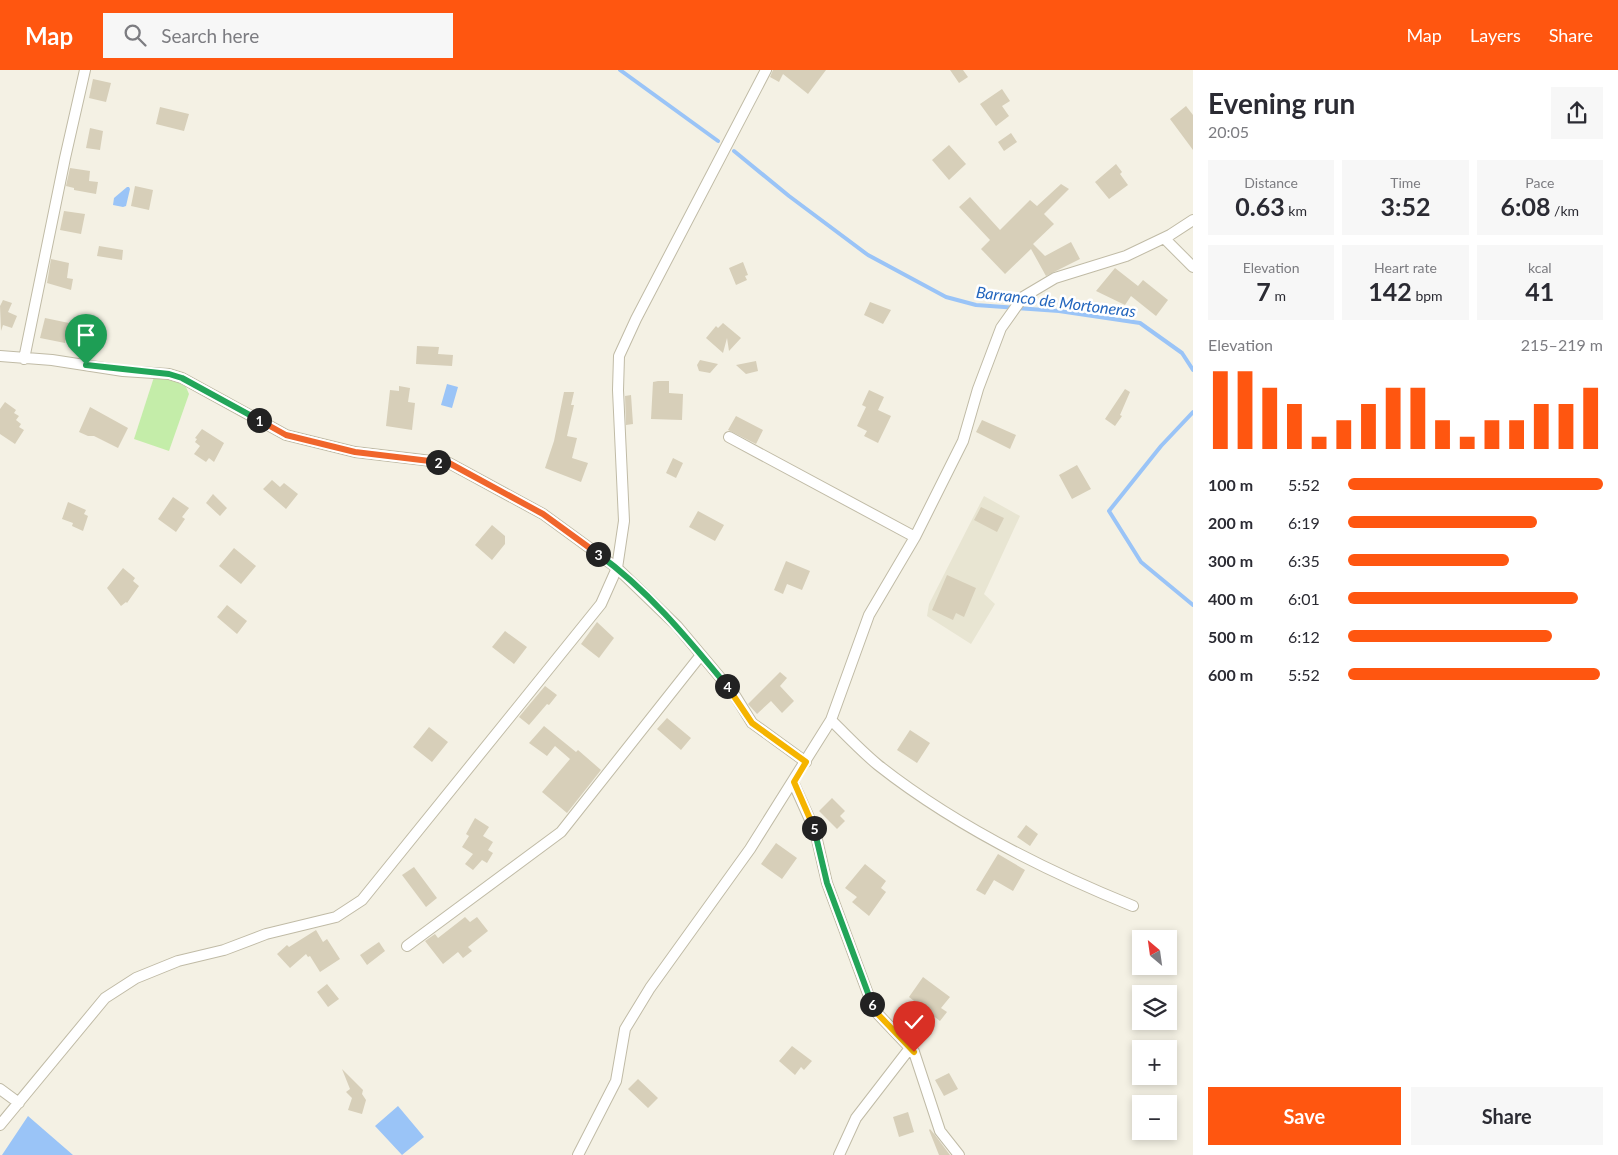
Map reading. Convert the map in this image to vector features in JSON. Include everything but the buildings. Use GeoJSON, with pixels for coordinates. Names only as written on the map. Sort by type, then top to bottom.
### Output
{"type":"FeatureCollection","features":[{"type":"Feature","properties":{"kind":"street"},"geometry":{"type":"LineString","coordinates":[[24,359],[85,70]]}},
{"type":"Feature","properties":{"kind":"street"},"geometry":{"type":"LineString","coordinates":[[0,1125],[105,998],[136,978],[178,961],[224,950],[266,934],[336,916],[362,900],[601,604],[617,568],[624,521],[618,390],[619,356],[636,319],[766,70]]}},
{"type":"Feature","properties":{"kind":"street"},"geometry":{"type":"LineString","coordinates":[[578,1155],[616,1081],[625,1029],[650,988],[750,849],[794,782],[831,720],[869,615],[915,537],[963,441],[978,389],[1001,328],[1023,297],[1055,278],[1126,256],[1164,238],[1193,220]]}},
{"type":"Feature","properties":{"kind":"street"},"geometry":{"type":"LineString","coordinates":[[1164,238],[1193,267]]}},
{"type":"Feature","properties":{"kind":"street"},"geometry":{"type":"LineString","coordinates":[[0,356],[52,360],[123,371],[169,374],[182,378],[286,435],[355,452],[449,463],[543,514],[617,568],[676,626],[734,694],[752,723],[806,762]]}},
{"type":"Feature","properties":{"kind":"street"},"geometry":{"type":"LineString","coordinates":[[729,437],[915,537]]}},
{"type":"Feature","properties":{"kind":"street"},"geometry":{"type":"LineString","coordinates":[[408,946],[561,832],[701,655]]}},
{"type":"Feature","properties":{"kind":"street"},"geometry":{"type":"LineString","coordinates":[[831,720],[877,764],[974,829],[1060,874],[1133,906]]}},
{"type":"Feature","properties":{"kind":"street"},"geometry":{"type":"LineString","coordinates":[[794,782],[815,831],[827,883],[874,1010],[914,1052],[940,1131],[960,1155]]}},
{"type":"Feature","properties":{"kind":"street"},"geometry":{"type":"LineString","coordinates":[[839,1155],[856,1118],[910,1048]]}},
{"type":"Feature","properties":{"kind":"street"},"geometry":{"type":"LineString","coordinates":[[0,1089],[18,1103]]}},
{"type":"Feature","properties":{"kind":"shaded area"},"geometry":{"type":"Polygon","coordinates":[[[984,496],[1020,516],[984,594],[995,604],[971,644],[927,616],[929,604],[984,496]]]}},
{"type":"Feature","properties":{"kind":"green space"},"geometry":{"type":"Polygon","coordinates":[[[154,377],[174,380],[186,387],[189,394],[169,451],[134,439],[154,377]]]}},
{"type":"Feature","properties":{"kind":"water"},"geometry":{"type":"Polygon","coordinates":[[[127,187],[130,189],[126,206],[113,205],[114,198],[127,187]]]}},
{"type":"Feature","properties":{"kind":"water"},"geometry":{"type":"Polygon","coordinates":[[[447,384],[458,387],[452,408],[441,405],[447,384]]]}},
{"type":"Feature","properties":{"kind":"water"},"geometry":{"type":"Polygon","coordinates":[[[398,1106],[424,1137],[402,1155],[375,1126],[398,1106]]]}},
{"type":"Feature","properties":{"kind":"water"},"geometry":{"type":"Polygon","coordinates":[[[28,1116],[73,1155],[2,1155],[28,1116]]]}},
{"type":"Feature","properties":{"kind":"waterway"},"geometry":{"type":"LineString","coordinates":[[620,70],[718,141]]}},
{"type":"Feature","properties":{"kind":"waterway","name":"Barranco de Mortoneras"},"geometry":{"type":"LineString","coordinates":[[734,151],[789,196],[868,255],[946,297],[976,305],[1059,311],[1140,323],[1182,353],[1193,370]]}},
{"type":"Feature","properties":{"kind":"waterway","name":"Barranco de Mortoneras"},"geometry":{"type":"LineString","coordinates":[[1193,412],[1161,446],[1109,511],[1141,562],[1193,605]]}},
{"type":"Feature","properties":{"kind":"route"},"geometry":{"type":"LineString","coordinates":[[86,365],[123,371],[169,374],[182,378],[286,435],[355,452],[449,463],[543,514],[617,568],[676,626],[734,694],[752,723],[806,762],[794,782],[815,831],[827,883],[874,1010],[914,1052]]}}]}
